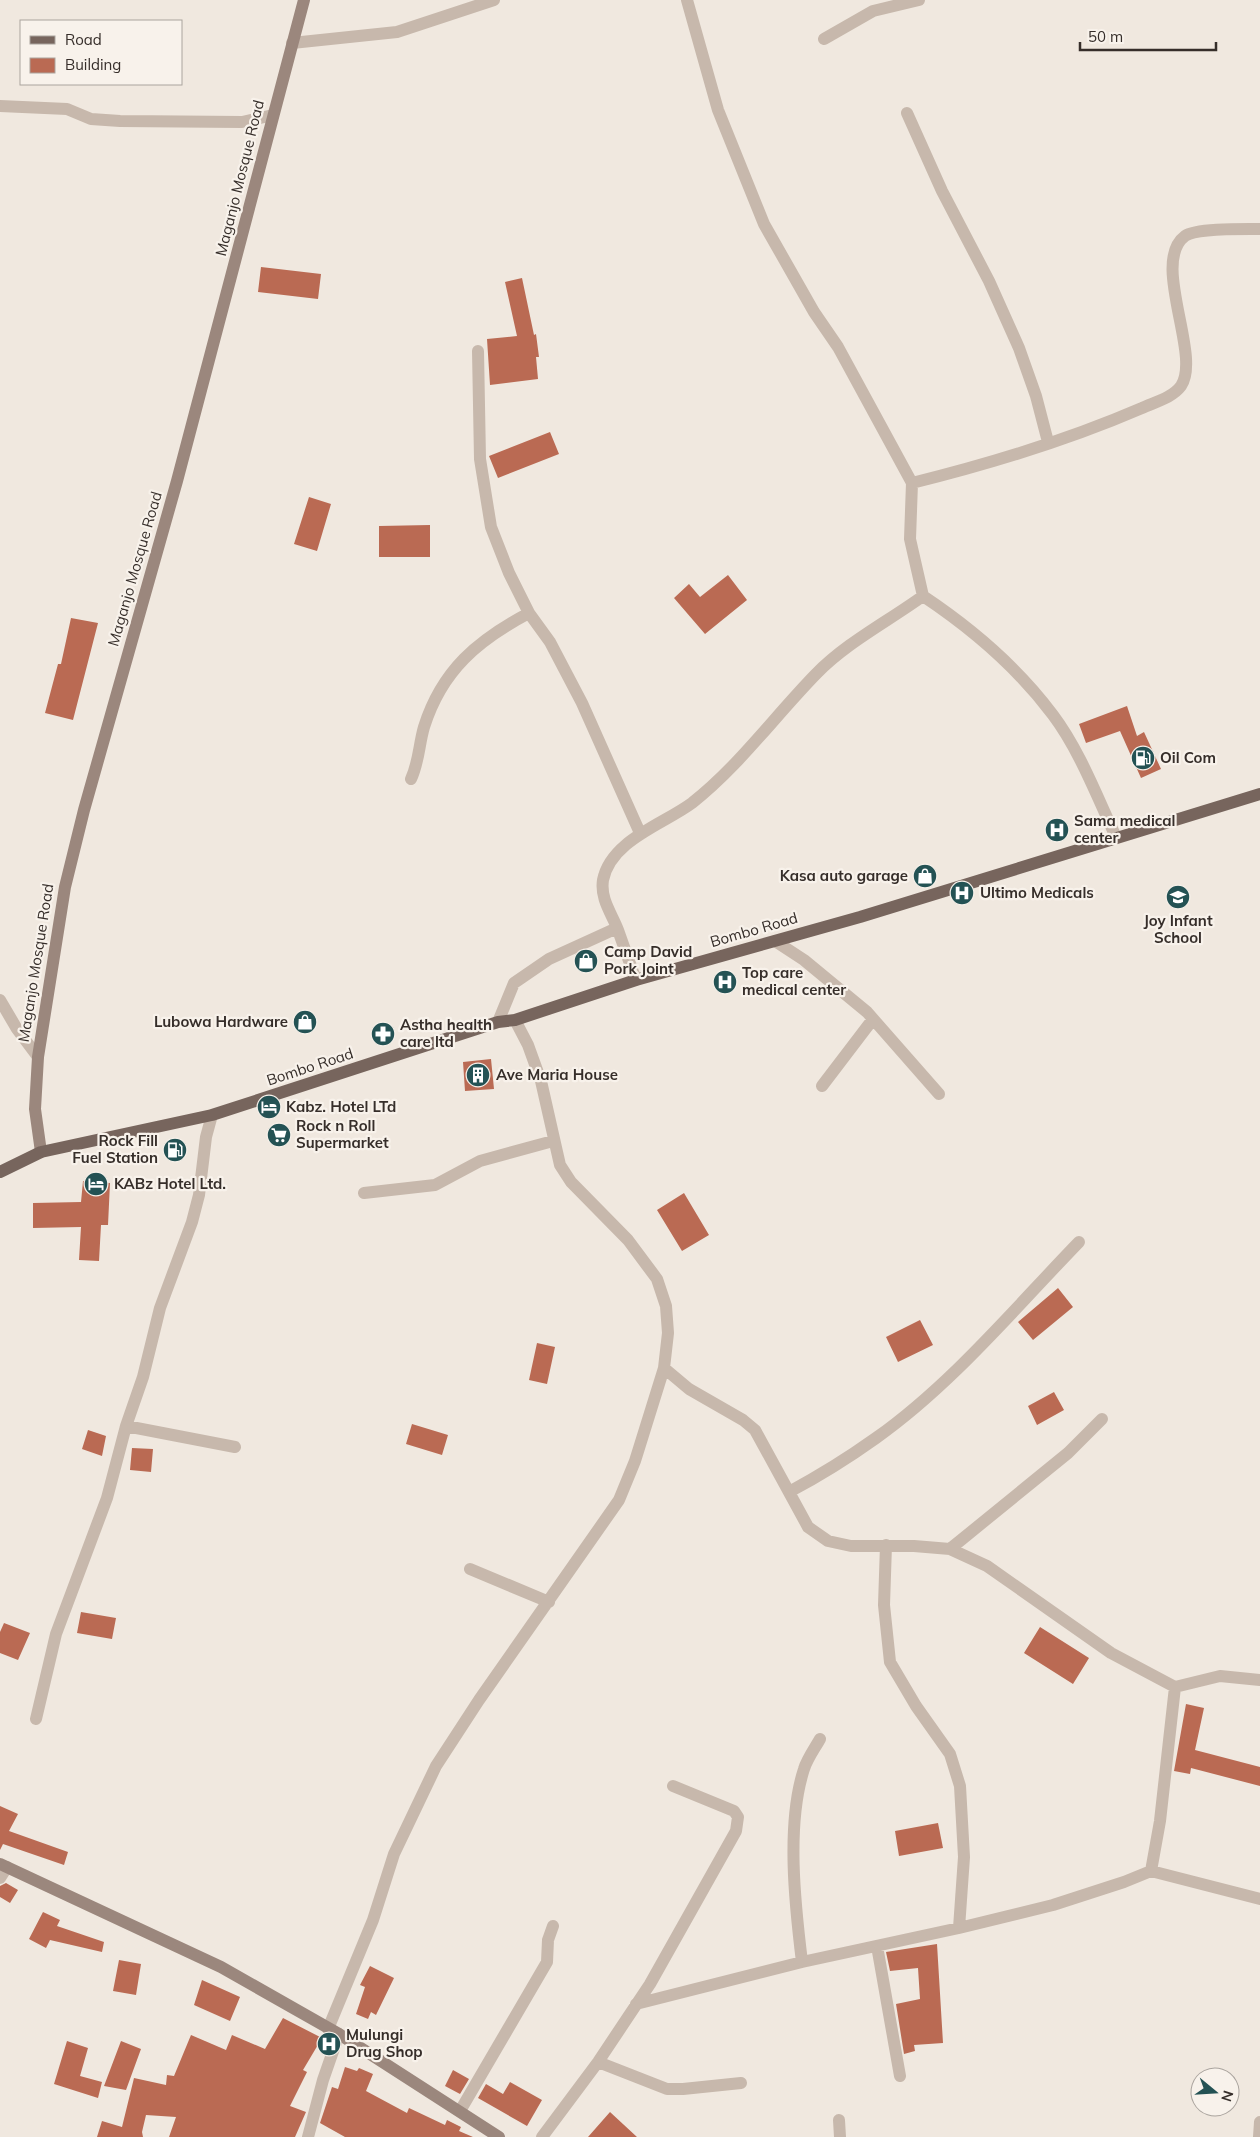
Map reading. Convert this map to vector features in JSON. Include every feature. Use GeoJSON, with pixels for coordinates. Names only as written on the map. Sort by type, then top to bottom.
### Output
{"type":"FeatureCollection","features":[{"type":"Feature","properties":{"kind":"main road","name":"Bombo Road"},"geometry":{"type":"LineString","coordinates":[[0,1172],[41,1152],[212,1115],[498,1022],[515,1020],[636,980],[775,941],[1260,794]]}},
{"type":"Feature","properties":{"kind":"street","name":"Maganjo Mosque Road"},"geometry":{"type":"LineString","coordinates":[[41,1152],[34,1109],[38,1057],[49,978],[67,877],[177,481],[304,0]]}},
{"type":"Feature","properties":{"kind":"street"},"geometry":{"type":"LineString","coordinates":[[292,43],[397,32],[494,0]]}},
{"type":"Feature","properties":{"kind":"street"},"geometry":{"type":"LineString","coordinates":[[688,0],[718,110],[764,224],[814,312],[838,347],[912,483],[910,539],[923,596],[952,615],[990,648],[1053,715],[1069,740],[1116,838]]}},
{"type":"Feature","properties":{"kind":"street"},"geometry":{"type":"LineString","coordinates":[[824,39],[873,11],[918,0]]}},
{"type":"Feature","properties":{"kind":"street"},"geometry":{"type":"LineString","coordinates":[[0,106],[67,108],[91,119],[120,121],[242,122],[273,115]]}},
{"type":"Feature","properties":{"kind":"street"},"geometry":{"type":"LineString","coordinates":[[908,113],[942,190],[989,281],[1018,348],[1036,396],[1048,442]]}},
{"type":"Feature","properties":{"kind":"street"},"geometry":{"type":"LineString","coordinates":[[912,483],[1105,424],[1168,397],[1180,387],[1185,377],[1183,336],[1172,260],[1178,244],[1186,235],[1201,232],[1260,228]]}},
{"type":"Feature","properties":{"kind":"street"},"geometry":{"type":"LineString","coordinates":[[478,350],[480,459],[491,527],[509,573],[529,613],[550,642],[582,703],[640,833]]}},
{"type":"Feature","properties":{"kind":"street"},"geometry":{"type":"LineString","coordinates":[[636,980],[617,928],[605,904],[602,891],[610,862],[640,833],[682,810],[724,776],[816,674],[840,652],[923,596]]}},
{"type":"Feature","properties":{"kind":"street"},"geometry":{"type":"LineString","coordinates":[[411,779],[416,769],[424,727],[442,685],[470,651],[489,635],[529,613]]}},
{"type":"Feature","properties":{"kind":"street"},"geometry":{"type":"LineString","coordinates":[[498,1022],[514,983],[549,959],[617,928]]}},
{"type":"Feature","properties":{"kind":"street"},"geometry":{"type":"LineString","coordinates":[[775,941],[804,960],[873,1019],[939,1094]]}},
{"type":"Feature","properties":{"kind":"street"},"geometry":{"type":"LineString","coordinates":[[0,1000],[17,1029],[38,1057]]}},
{"type":"Feature","properties":{"kind":"street"},"geometry":{"type":"LineString","coordinates":[[822,1086],[873,1019]]}},
{"type":"Feature","properties":{"kind":"street"},"geometry":{"type":"LineString","coordinates":[[308,2137],[333,2032],[373,1920],[394,1854],[436,1766],[479,1700],[619,1500],[635,1461],[664,1368],[668,1333],[666,1306],[657,1279],[628,1240],[571,1182],[560,1164],[553,1141],[541,1081],[528,1045],[515,1020]]}},
{"type":"Feature","properties":{"kind":"street"},"geometry":{"type":"LineString","coordinates":[[36,1719],[56,1634],[104,1507],[126,1426],[143,1377],[160,1308],[192,1222],[199,1196],[206,1137],[212,1115]]}},
{"type":"Feature","properties":{"kind":"street"},"geometry":{"type":"LineString","coordinates":[[364,1193],[435,1185],[480,1161],[553,1141]]}},
{"type":"Feature","properties":{"kind":"street"},"geometry":{"type":"LineString","coordinates":[[789,1492],[819,1476],[877,1438],[914,1408],[964,1361],[1078,1242]]}},
{"type":"Feature","properties":{"kind":"street"},"geometry":{"type":"LineString","coordinates":[[664,1368],[689,1390],[743,1420],[755,1430],[808,1527],[828,1541],[851,1546],[950,1549],[987,1566],[1111,1653],[1176,1687],[1220,1676],[1260,1680]]}},
{"type":"Feature","properties":{"kind":"street"},"geometry":{"type":"LineString","coordinates":[[950,1549],[1068,1453],[1102,1419]]}},
{"type":"Feature","properties":{"kind":"street"},"geometry":{"type":"LineString","coordinates":[[126,1426],[236,1446]]}},
{"type":"Feature","properties":{"kind":"street"},"geometry":{"type":"LineString","coordinates":[[886,1546],[884,1605],[890,1662],[916,1706],[950,1754],[960,1786],[964,1858],[959,1928]]}},
{"type":"Feature","properties":{"kind":"street"},"geometry":{"type":"LineString","coordinates":[[470,1569],[549,1602]]}},
{"type":"Feature","properties":{"kind":"street"},"geometry":{"type":"LineString","coordinates":[[1151,1871],[1160,1821],[1176,1687]]}},
{"type":"Feature","properties":{"kind":"street"},"geometry":{"type":"LineString","coordinates":[[802,1962],[795,1903],[797,1798],[804,1768],[820,1739]]}},
{"type":"Feature","properties":{"kind":"street"},"geometry":{"type":"LineString","coordinates":[[542,2137],[598,2062],[636,2004],[681,1931],[736,1832],[738,1817],[734,1811],[673,1786]]}},
{"type":"Feature","properties":{"kind":"street"},"geometry":{"type":"LineString","coordinates":[[2,1870],[221,1967],[333,2032],[460,2111],[495,2136]]}},
{"type":"Feature","properties":{"kind":"street"},"geometry":{"type":"LineString","coordinates":[[636,2004],[802,1962],[1054,1905],[1151,1871],[1260,1898]]}},
{"type":"Feature","properties":{"kind":"street"},"geometry":{"type":"LineString","coordinates":[[460,2111],[547,1962],[548,1940],[553,1926]]}},
{"type":"Feature","properties":{"kind":"street"},"geometry":{"type":"LineString","coordinates":[[876,1946],[900,2076]]}},
{"type":"Feature","properties":{"kind":"street"},"geometry":{"type":"LineString","coordinates":[[598,2062],[667,2088],[683,2089],[741,2083]]}},
{"type":"Feature","properties":{"kind":"street"},"geometry":{"type":"LineString","coordinates":[[839,2120],[840,2137]]}},
{"type":"Feature","properties":{"kind":"street"},"geometry":{"type":"LineString","coordinates":[[1259,2137],[1260,2122]]}},
{"type":"Feature","properties":{"kind":"building"},"geometry":{"type":"Polygon","coordinates":[[[261,267],[321,274],[318,299],[258,292],[261,267]]]}},
{"type":"Feature","properties":{"kind":"building"},"geometry":{"type":"Polygon","coordinates":[[[522,278],[534,335],[536,334],[539,357],[536,357],[538,379],[490,385],[487,339],[517,336],[505,282],[522,278]]]}},
{"type":"Feature","properties":{"kind":"building"},"geometry":{"type":"Polygon","coordinates":[[[550,432],[559,454],[498,478],[489,456],[550,432]]]}},
{"type":"Feature","properties":{"kind":"building"},"geometry":{"type":"Polygon","coordinates":[[[309,497],[331,504],[317,551],[294,544],[309,497]]]}},
{"type":"Feature","properties":{"kind":"building"},"geometry":{"type":"Polygon","coordinates":[[[430,525],[430,557],[379,557],[379,526],[430,525]]]}},
{"type":"Feature","properties":{"kind":"building"},"geometry":{"type":"Polygon","coordinates":[[[728,575],[747,600],[705,634],[674,598],[689,584],[700,597],[728,575]]]}},
{"type":"Feature","properties":{"kind":"building"},"geometry":{"type":"Polygon","coordinates":[[[71,618],[98,623],[73,720],[45,713],[58,664],[61,664],[71,618]]]}},
{"type":"Feature","properties":{"kind":"building"},"geometry":{"type":"Polygon","coordinates":[[[1127,706],[1137,736],[1144,732],[1161,769],[1141,778],[1120,731],[1086,743],[1079,724],[1127,706]]]}},
{"type":"Feature","properties":{"kind":"building","name":"Ave Maria House"},"geometry":{"type":"Polygon","coordinates":[[[491,1059],[494,1089],[465,1091],[463,1062],[491,1059]]]}},
{"type":"Feature","properties":{"kind":"building"},"geometry":{"type":"Polygon","coordinates":[[[83,1181],[110,1183],[108,1225],[101,1225],[99,1261],[79,1260],[81,1227],[33,1228],[33,1203],[81,1202],[83,1181]]]}},
{"type":"Feature","properties":{"kind":"building"},"geometry":{"type":"Polygon","coordinates":[[[684,1193],[709,1235],[682,1251],[657,1210],[684,1193]]]}},
{"type":"Feature","properties":{"kind":"building"},"geometry":{"type":"Polygon","coordinates":[[[1058,1288],[1073,1307],[1033,1340],[1018,1322],[1058,1288]]]}},
{"type":"Feature","properties":{"kind":"building"},"geometry":{"type":"Polygon","coordinates":[[[920,1320],[933,1345],[898,1362],[886,1337],[920,1320]]]}},
{"type":"Feature","properties":{"kind":"building"},"geometry":{"type":"Polygon","coordinates":[[[537,1343],[555,1347],[547,1384],[529,1380],[537,1343]]]}},
{"type":"Feature","properties":{"kind":"building"},"geometry":{"type":"Polygon","coordinates":[[[1054,1392],[1064,1410],[1037,1425],[1028,1406],[1054,1392]]]}},
{"type":"Feature","properties":{"kind":"building"},"geometry":{"type":"Polygon","coordinates":[[[412,1424],[448,1435],[442,1455],[406,1444],[412,1424]]]}},
{"type":"Feature","properties":{"kind":"building"},"geometry":{"type":"Polygon","coordinates":[[[88,1430],[106,1436],[102,1456],[82,1449],[88,1430]]]}},
{"type":"Feature","properties":{"kind":"building"},"geometry":{"type":"Polygon","coordinates":[[[132,1448],[153,1449],[151,1472],[130,1470],[132,1448]]]}},
{"type":"Feature","properties":{"kind":"building"},"geometry":{"type":"Polygon","coordinates":[[[81,1612],[116,1618],[112,1639],[77,1633],[81,1612]]]}},
{"type":"Feature","properties":{"kind":"building"},"geometry":{"type":"Polygon","coordinates":[[[4,1623],[30,1633],[18,1660],[0,1653],[0,1632],[4,1623]]]}},
{"type":"Feature","properties":{"kind":"building"},"geometry":{"type":"Polygon","coordinates":[[[1040,1627],[1089,1658],[1073,1684],[1024,1653],[1040,1627]]]}},
{"type":"Feature","properties":{"kind":"building"},"geometry":{"type":"Polygon","coordinates":[[[1186,1704],[1204,1708],[1195,1750],[1260,1767],[1260,1786],[1191,1768],[1190,1774],[1174,1771],[1186,1704]]]}},
{"type":"Feature","properties":{"kind":"building"},"geometry":{"type":"Polygon","coordinates":[[[0,1806],[18,1814],[9,1831],[68,1852],[64,1865],[3,1844],[0,1850],[0,1806]]]}},
{"type":"Feature","properties":{"kind":"building"},"geometry":{"type":"Polygon","coordinates":[[[938,1823],[943,1848],[899,1856],[895,1831],[938,1823]]]}},
{"type":"Feature","properties":{"kind":"building"},"geometry":{"type":"Polygon","coordinates":[[[6,1883],[18,1890],[10,1903],[0,1897],[0,1886],[6,1883]]]}},
{"type":"Feature","properties":{"kind":"building"},"geometry":{"type":"Polygon","coordinates":[[[43,1912],[60,1920],[57,1926],[104,1942],[102,1952],[50,1940],[46,1948],[29,1939],[43,1912]]]}},
{"type":"Feature","properties":{"kind":"building"},"geometry":{"type":"Polygon","coordinates":[[[937,1944],[943,2043],[914,2045],[915,2051],[904,2054],[896,2004],[920,1999],[918,1968],[890,1971],[886,1952],[937,1944]]]}},
{"type":"Feature","properties":{"kind":"building"},"geometry":{"type":"Polygon","coordinates":[[[119,1960],[141,1964],[136,1995],[113,1991],[119,1960]]]}},
{"type":"Feature","properties":{"kind":"building"},"geometry":{"type":"Polygon","coordinates":[[[370,1966],[394,1978],[376,2015],[371,2012],[368,2019],[356,2014],[365,1987],[360,1985],[370,1966]]]}},
{"type":"Feature","properties":{"kind":"building"},"geometry":{"type":"Polygon","coordinates":[[[202,1980],[240,1997],[230,2021],[194,2005],[202,1980]]]}},
{"type":"Feature","properties":{"kind":"building"},"geometry":{"type":"Polygon","coordinates":[[[283,2018],[322,2038],[303,2070],[307,2072],[290,2106],[306,2112],[295,2137],[169,2137],[176,2117],[146,2115],[142,2132],[143,2137],[97,2137],[102,2121],[122,2127],[134,2078],[166,2085],[167,2075],[174,2076],[191,2035],[226,2050],[232,2035],[265,2049],[283,2018]]]}},
{"type":"Feature","properties":{"kind":"building"},"geometry":{"type":"Polygon","coordinates":[[[67,2041],[88,2048],[80,2076],[102,2082],[98,2098],[54,2084],[67,2041]]]}},
{"type":"Feature","properties":{"kind":"building"},"geometry":{"type":"Polygon","coordinates":[[[121,2041],[141,2049],[126,2090],[104,2086],[121,2041]]]}},
{"type":"Feature","properties":{"kind":"building"},"geometry":{"type":"Polygon","coordinates":[[[345,2067],[357,2071],[359,2068],[373,2074],[366,2091],[407,2113],[409,2108],[445,2125],[447,2120],[461,2127],[459,2131],[473,2137],[345,2137],[320,2123],[332,2087],[338,2089],[345,2067]]]}},
{"type":"Feature","properties":{"kind":"building"},"geometry":{"type":"Polygon","coordinates":[[[453,2070],[469,2079],[460,2094],[445,2086],[453,2070]]]}},
{"type":"Feature","properties":{"kind":"building"},"geometry":{"type":"Polygon","coordinates":[[[510,2082],[542,2100],[527,2126],[478,2098],[486,2084],[503,2094],[510,2082]]]}},
{"type":"Feature","properties":{"kind":"building"},"geometry":{"type":"Polygon","coordinates":[[[610,2112],[637,2137],[588,2137],[610,2112]]]}},
{"type":"Feature","properties":{"kind":"place","name":"Oil Com"},"geometry":{"type":"Point","coordinates":[1143,758]}},
{"type":"Feature","properties":{"kind":"place","name":"Sama medical center"},"geometry":{"type":"Point","coordinates":[1057,830]}},
{"type":"Feature","properties":{"kind":"place","name":"Kasa auto garage"},"geometry":{"type":"Point","coordinates":[925,876]}},
{"type":"Feature","properties":{"kind":"place","name":"Ultimo Medicals"},"geometry":{"type":"Point","coordinates":[962,893]}},
{"type":"Feature","properties":{"kind":"place","name":"Joy Infant School"},"geometry":{"type":"Point","coordinates":[1178,897]}},
{"type":"Feature","properties":{"kind":"place","name":"Camp David Pork Joint"},"geometry":{"type":"Point","coordinates":[586,961]}},
{"type":"Feature","properties":{"kind":"place","name":"Top care medical center"},"geometry":{"type":"Point","coordinates":[725,982]}},
{"type":"Feature","properties":{"kind":"place","name":"Lubowa Hardware"},"geometry":{"type":"Point","coordinates":[305,1022]}},
{"type":"Feature","properties":{"kind":"place","name":"Astha health care ltd"},"geometry":{"type":"Point","coordinates":[383,1034]}},
{"type":"Feature","properties":{"kind":"place","name":"Ave Maria House"},"geometry":{"type":"Point","coordinates":[478,1075]}},
{"type":"Feature","properties":{"kind":"place","name":"Kabz. Hotel LTd"},"geometry":{"type":"Point","coordinates":[269,1107]}},
{"type":"Feature","properties":{"kind":"place","name":"Rock n Roll Supermarket"},"geometry":{"type":"Point","coordinates":[279,1135]}},
{"type":"Feature","properties":{"kind":"place","name":"Rock Fill Fuel Station"},"geometry":{"type":"Point","coordinates":[175,1150]}},
{"type":"Feature","properties":{"kind":"place","name":"KABz Hotel Ltd."},"geometry":{"type":"Point","coordinates":[96,1184]}},
{"type":"Feature","properties":{"kind":"place","name":"Mulungi Drug Shop"},"geometry":{"type":"Point","coordinates":[329,2044]}}]}
